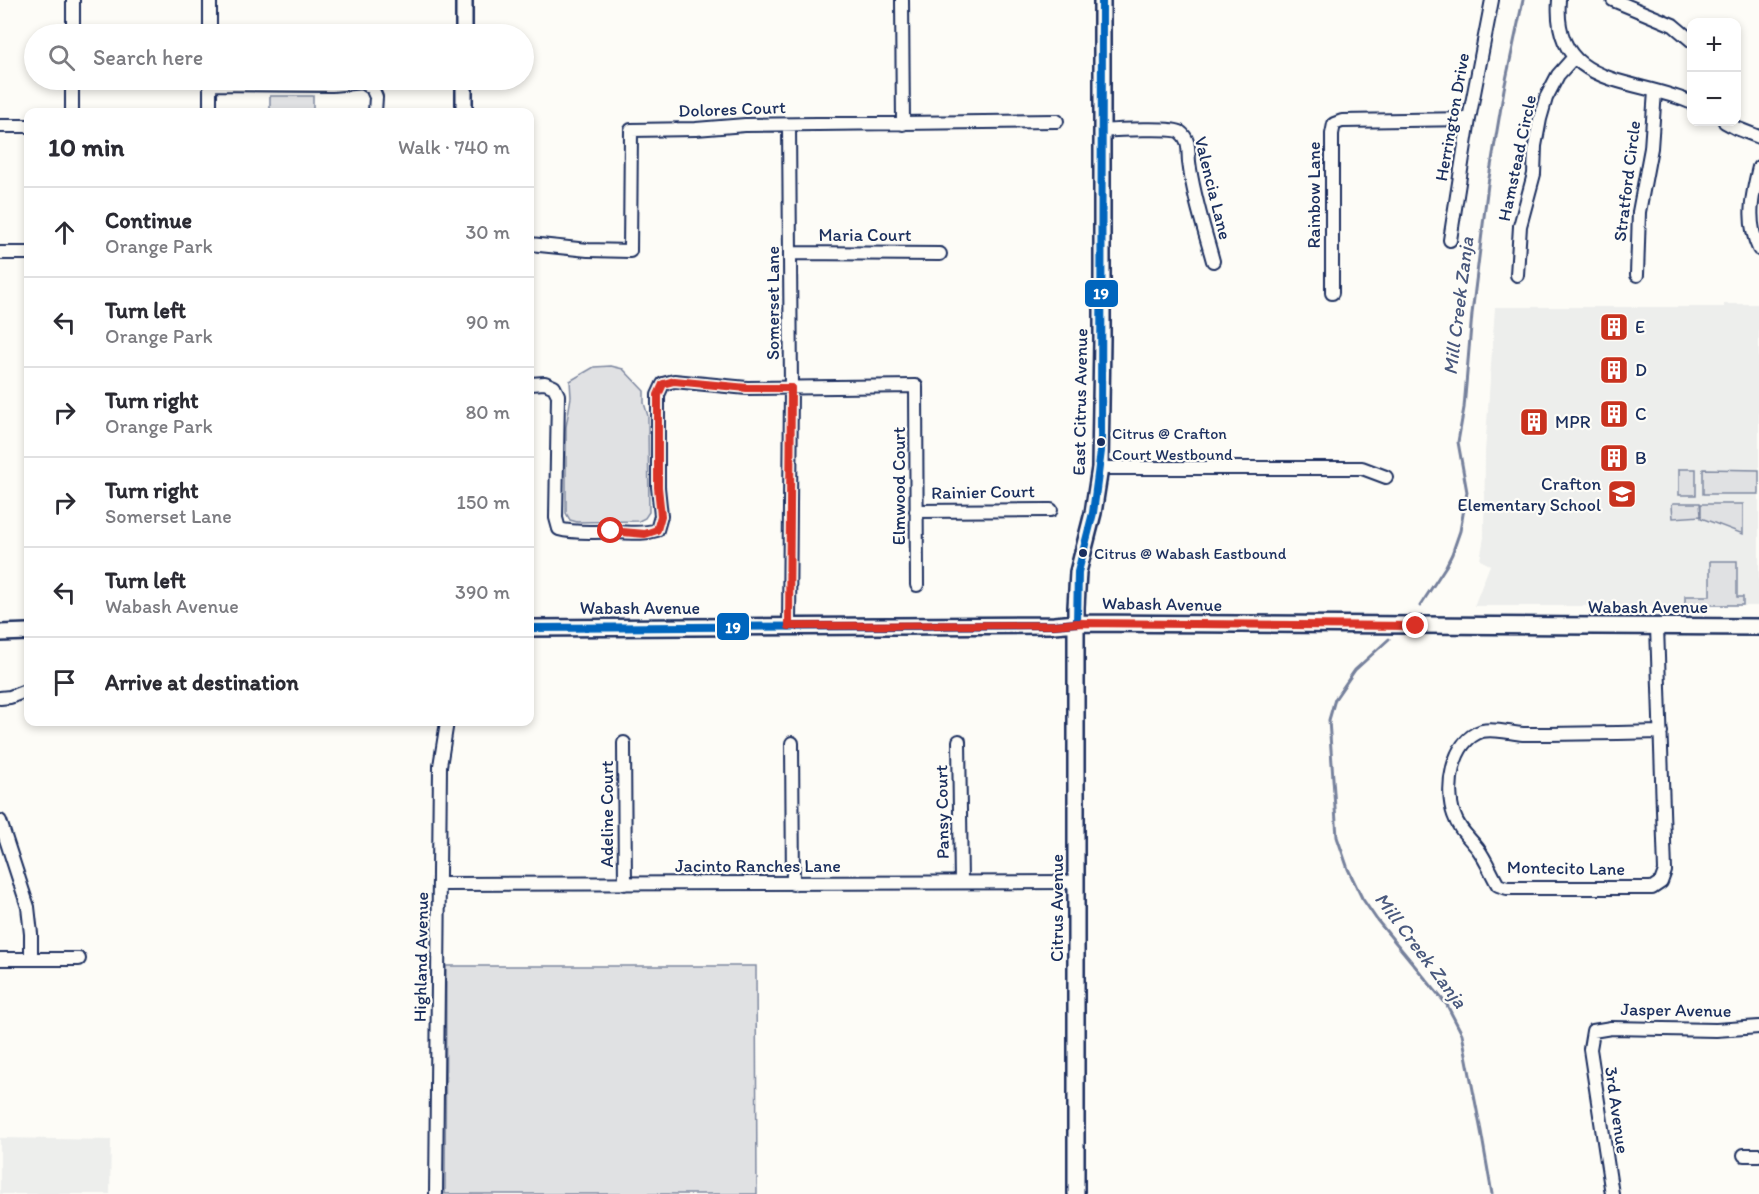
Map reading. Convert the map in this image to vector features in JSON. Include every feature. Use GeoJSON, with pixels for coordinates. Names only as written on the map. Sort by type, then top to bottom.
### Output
{"type":"FeatureCollection","features":[{"type":"Feature","properties":{"kind":"street"},"geometry":{"type":"LineString","coordinates":[[73,0],[73,24]]}},
{"type":"Feature","properties":{"kind":"street"},"geometry":{"type":"LineString","coordinates":[[210,0],[210,24]]}},
{"type":"Feature","properties":{"kind":"street"},"geometry":{"type":"LineString","coordinates":[[464,0],[464,24]]}},
{"type":"Feature","properties":{"kind":"street"},"geometry":{"type":"LineString","coordinates":[[902,0],[903,124]]}},
{"type":"Feature","properties":{"kind":"street","name":"East Citrus Avenue"},"geometry":{"type":"LineString","coordinates":[[1077,623],[1078,572],[1093,513],[1100,468],[1102,0]]}},
{"type":"Feature","properties":{"kind":"street","name":"Herrington Drive"},"geometry":{"type":"LineString","coordinates":[[1450,240],[1469,119],[1492,0]]}},
{"type":"Feature","properties":{"kind":"street"},"geometry":{"type":"LineString","coordinates":[[1558,0],[1559,21],[1564,39],[1574,57],[1602,77],[1687,102]]}},
{"type":"Feature","properties":{"kind":"street"},"geometry":{"type":"LineString","coordinates":[[1613,0],[1673,25],[1687,37]]}},
{"type":"Feature","properties":{"kind":"street","name":"Hamstead Circle"},"geometry":{"type":"LineString","coordinates":[[1517,275],[1521,226],[1534,174],[1535,146],[1540,119],[1546,98],[1558,75],[1574,57]]}},
{"type":"Feature","properties":{"kind":"street"},"geometry":{"type":"LineString","coordinates":[[72,90],[72,108]]}},
{"type":"Feature","properties":{"kind":"street"},"geometry":{"type":"LineString","coordinates":[[210,90],[210,108]]}},
{"type":"Feature","properties":{"kind":"street"},"geometry":{"type":"LineString","coordinates":[[373,90],[376,97],[375,108]]}},
{"type":"Feature","properties":{"kind":"street"},"geometry":{"type":"LineString","coordinates":[[464,90],[464,108]]}},
{"type":"Feature","properties":{"kind":"street","name":"Stratford Circle"},"geometry":{"type":"LineString","coordinates":[[1637,275],[1638,212],[1651,148],[1655,91]]}},
{"type":"Feature","properties":{"kind":"street","name":"Rainbow Lane"},"geometry":{"type":"LineString","coordinates":[[1332,293],[1332,134],[1334,124],[1342,121],[1469,119]]}},
{"type":"Feature","properties":{"kind":"street","name":"Dolores Court"},"geometry":{"type":"LineString","coordinates":[[534,244],[588,250],[630,251],[631,130],[789,124],[1057,122]]}},
{"type":"Feature","properties":{"kind":"street","name":"Somerset Lane"},"geometry":{"type":"LineString","coordinates":[[789,124],[791,388],[789,626]]}},
{"type":"Feature","properties":{"kind":"street"},"geometry":{"type":"LineString","coordinates":[[0,126],[24,126]]}},
{"type":"Feature","properties":{"kind":"street"},"geometry":{"type":"LineString","coordinates":[[1732,126],[1759,137]]}},
{"type":"Feature","properties":{"kind":"street","name":"Valencia Lane"},"geometry":{"type":"LineString","coordinates":[[1102,131],[1144,131],[1163,128],[1180,132],[1188,147],[1190,173],[1213,261]]}},
{"type":"Feature","properties":{"kind":"street"},"geometry":{"type":"LineString","coordinates":[[1759,167],[1752,198],[1750,222],[1759,249]]}},
{"type":"Feature","properties":{"kind":"street"},"geometry":{"type":"LineString","coordinates":[[0,253],[24,253]]}},
{"type":"Feature","properties":{"kind":"street","name":"Maria Court"},"geometry":{"type":"LineString","coordinates":[[790,253],[940,254]]}},
{"type":"Feature","properties":{"kind":"street"},"geometry":{"type":"LineString","coordinates":[[534,384],[545,383],[554,387],[558,395],[556,518],[559,529],[571,532],[611,531],[645,534],[657,530],[661,516],[658,487],[658,395],[663,384],[674,381],[747,388],[791,388]]}},
{"type":"Feature","properties":{"kind":"street","name":"Elmwood Court"},"geometry":{"type":"LineString","coordinates":[[791,388],[916,387],[917,585]]}},
{"type":"Feature","properties":{"kind":"street"},"geometry":{"type":"LineString","coordinates":[[1100,468],[1362,468],[1386,477]]}},
{"type":"Feature","properties":{"kind":"street","name":"Rainier Court"},"geometry":{"type":"LineString","coordinates":[[916,511],[1051,510]]}},
{"type":"Feature","properties":{"kind":"street","name":"Wabash Avenue"},"geometry":{"type":"LineString","coordinates":[[534,628],[1077,623],[1759,627]]}},
{"type":"Feature","properties":{"kind":"street","name":"Citrus Avenue"},"geometry":{"type":"LineString","coordinates":[[1077,623],[1077,1194]]}},
{"type":"Feature","properties":{"kind":"street","name":"Montecito Lane"},"geometry":{"type":"LineString","coordinates":[[1657,627],[1661,732],[1665,871],[1661,882],[1652,888],[1507,888],[1498,885],[1485,860],[1461,831],[1454,815],[1449,786],[1459,752],[1467,740],[1483,731],[1491,730],[1521,734],[1661,732]]}},
{"type":"Feature","properties":{"kind":"street"},"geometry":{"type":"LineString","coordinates":[[0,633],[24,633]]}},
{"type":"Feature","properties":{"kind":"street"},"geometry":{"type":"LineString","coordinates":[[0,698],[24,692]]}},
{"type":"Feature","properties":{"kind":"street","name":"Highland Avenue"},"geometry":{"type":"LineString","coordinates":[[436,1194],[440,766],[446,726]]}},
{"type":"Feature","properties":{"kind":"street","name":"Pansy Court"},"geometry":{"type":"LineString","coordinates":[[959,741],[961,882]]}},
{"type":"Feature","properties":{"kind":"street","name":"Adeline Court"},"geometry":{"type":"LineString","coordinates":[[624,743],[625,884]]}},
{"type":"Feature","properties":{"kind":"street"},"geometry":{"type":"LineString","coordinates":[[792,743],[793,884]]}},
{"type":"Feature","properties":{"kind":"street"},"geometry":{"type":"LineString","coordinates":[[0,821],[28,907],[31,958]]}},
{"type":"Feature","properties":{"kind":"street","name":"Jacinto Ranches Lane"},"geometry":{"type":"LineString","coordinates":[[440,884],[1076,882]]}},
{"type":"Feature","properties":{"kind":"street"},"geometry":{"type":"LineString","coordinates":[[0,959],[79,959]]}},
{"type":"Feature","properties":{"kind":"street","name":"Jasper Avenue"},"geometry":{"type":"LineString","coordinates":[[1593,1031],[1611,1028],[1716,1030],[1759,1027]]}},
{"type":"Feature","properties":{"kind":"street","name":"3rd Avenue"},"geometry":{"type":"LineString","coordinates":[[1593,1031],[1590,1048],[1612,1194]]}},
{"type":"Feature","properties":{"kind":"street"},"geometry":{"type":"LineString","coordinates":[[1744,1155],[1759,1155]]}},
{"type":"Feature","properties":{"kind":"shaded area"},"geometry":{"type":"Polygon","coordinates":[[[270,96],[313,96],[313,108],[270,108],[270,96]]]}},
{"type":"Feature","properties":{"kind":"shaded area","name":"Crafton Elementary School"},"geometry":{"type":"Polygon","coordinates":[[[1724,304],[1759,304],[1759,606],[1474,606],[1490,565],[1480,560],[1484,537],[1485,452],[1495,307],[1724,307],[1724,304]]]}},
{"type":"Feature","properties":{"kind":"shaded area"},"geometry":{"type":"Polygon","coordinates":[[[611,366],[623,369],[644,391],[644,403],[648,416],[649,512],[639,521],[577,522],[570,520],[566,513],[566,427],[571,397],[570,381],[594,367],[611,366]]]}},
{"type":"Feature","properties":{"kind":"shaded area"},"geometry":{"type":"Polygon","coordinates":[[[1679,469],[1696,469],[1696,495],[1679,495],[1679,469]]]}},
{"type":"Feature","properties":{"kind":"shaded area"},"geometry":{"type":"Polygon","coordinates":[[[1703,469],[1759,470],[1759,494],[1703,494],[1703,469]]]}},
{"type":"Feature","properties":{"kind":"shaded area"},"geometry":{"type":"Polygon","coordinates":[[[1673,503],[1700,503],[1701,516],[1673,518],[1673,503]]]}},
{"type":"Feature","properties":{"kind":"shaded area"},"geometry":{"type":"Polygon","coordinates":[[[1701,504],[1743,504],[1743,534],[1701,518],[1701,504]]]}},
{"type":"Feature","properties":{"kind":"shaded area"},"geometry":{"type":"Polygon","coordinates":[[[1710,561],[1737,561],[1737,597],[1743,597],[1743,605],[1685,605],[1685,596],[1710,596],[1710,561]]]}},
{"type":"Feature","properties":{"kind":"shaded area"},"geometry":{"type":"Polygon","coordinates":[[[446,966],[756,966],[757,1194],[445,1194],[446,966]]]}},
{"type":"Feature","properties":{"kind":"shaded area"},"geometry":{"type":"Polygon","coordinates":[[[0,1138],[111,1140],[110,1194],[0,1194],[0,1138]]]}},
{"type":"Feature","properties":{"kind":"waterway","name":"Mill Creek Zanja"},"geometry":{"type":"LineString","coordinates":[[1420,606],[1452,554],[1460,531],[1467,492],[1458,442],[1464,408],[1472,314],[1488,184],[1504,89],[1523,0]]}},
{"type":"Feature","properties":{"kind":"waterway","name":"Mill Creek Zanja"},"geometry":{"type":"LineString","coordinates":[[1389,639],[1355,670],[1335,699],[1329,720],[1337,837],[1348,869],[1362,898],[1377,920],[1447,1005],[1462,1034],[1492,1194]]}},
{"type":"Feature","properties":{"kind":"transit line","name":"19"},"geometry":{"type":"LineString","coordinates":[[534,628],[1077,623],[1078,572],[1093,513],[1101,451],[1102,0]]}},
{"type":"Feature","properties":{"kind":"place","name":"E"},"geometry":{"type":"Point","coordinates":[1614,327]}},
{"type":"Feature","properties":{"kind":"place","name":"D"},"geometry":{"type":"Point","coordinates":[1614,370]}},
{"type":"Feature","properties":{"kind":"place","name":"C"},"geometry":{"type":"Point","coordinates":[1614,414]}},
{"type":"Feature","properties":{"kind":"place","name":"MPR"},"geometry":{"type":"Point","coordinates":[1534,422]}},
{"type":"Feature","properties":{"kind":"place","name":"Citrus @ Crafton Court Westbound"},"geometry":{"type":"Point","coordinates":[1101,442]}},
{"type":"Feature","properties":{"kind":"place","name":"B"},"geometry":{"type":"Point","coordinates":[1614,458]}},
{"type":"Feature","properties":{"kind":"place","name":"Crafton Elementary School"},"geometry":{"type":"Point","coordinates":[1622,494]}},
{"type":"Feature","properties":{"kind":"place","name":"Citrus @ Wabash Eastbound"},"geometry":{"type":"Point","coordinates":[1083,553]}},
{"type":"Feature","properties":{"kind":"route"},"geometry":{"type":"LineString","coordinates":[[611,531],[645,534],[657,530],[661,516],[658,487],[658,395],[663,384],[674,381],[747,388],[791,388],[789,626],[1077,623],[1416,626]]}}]}
